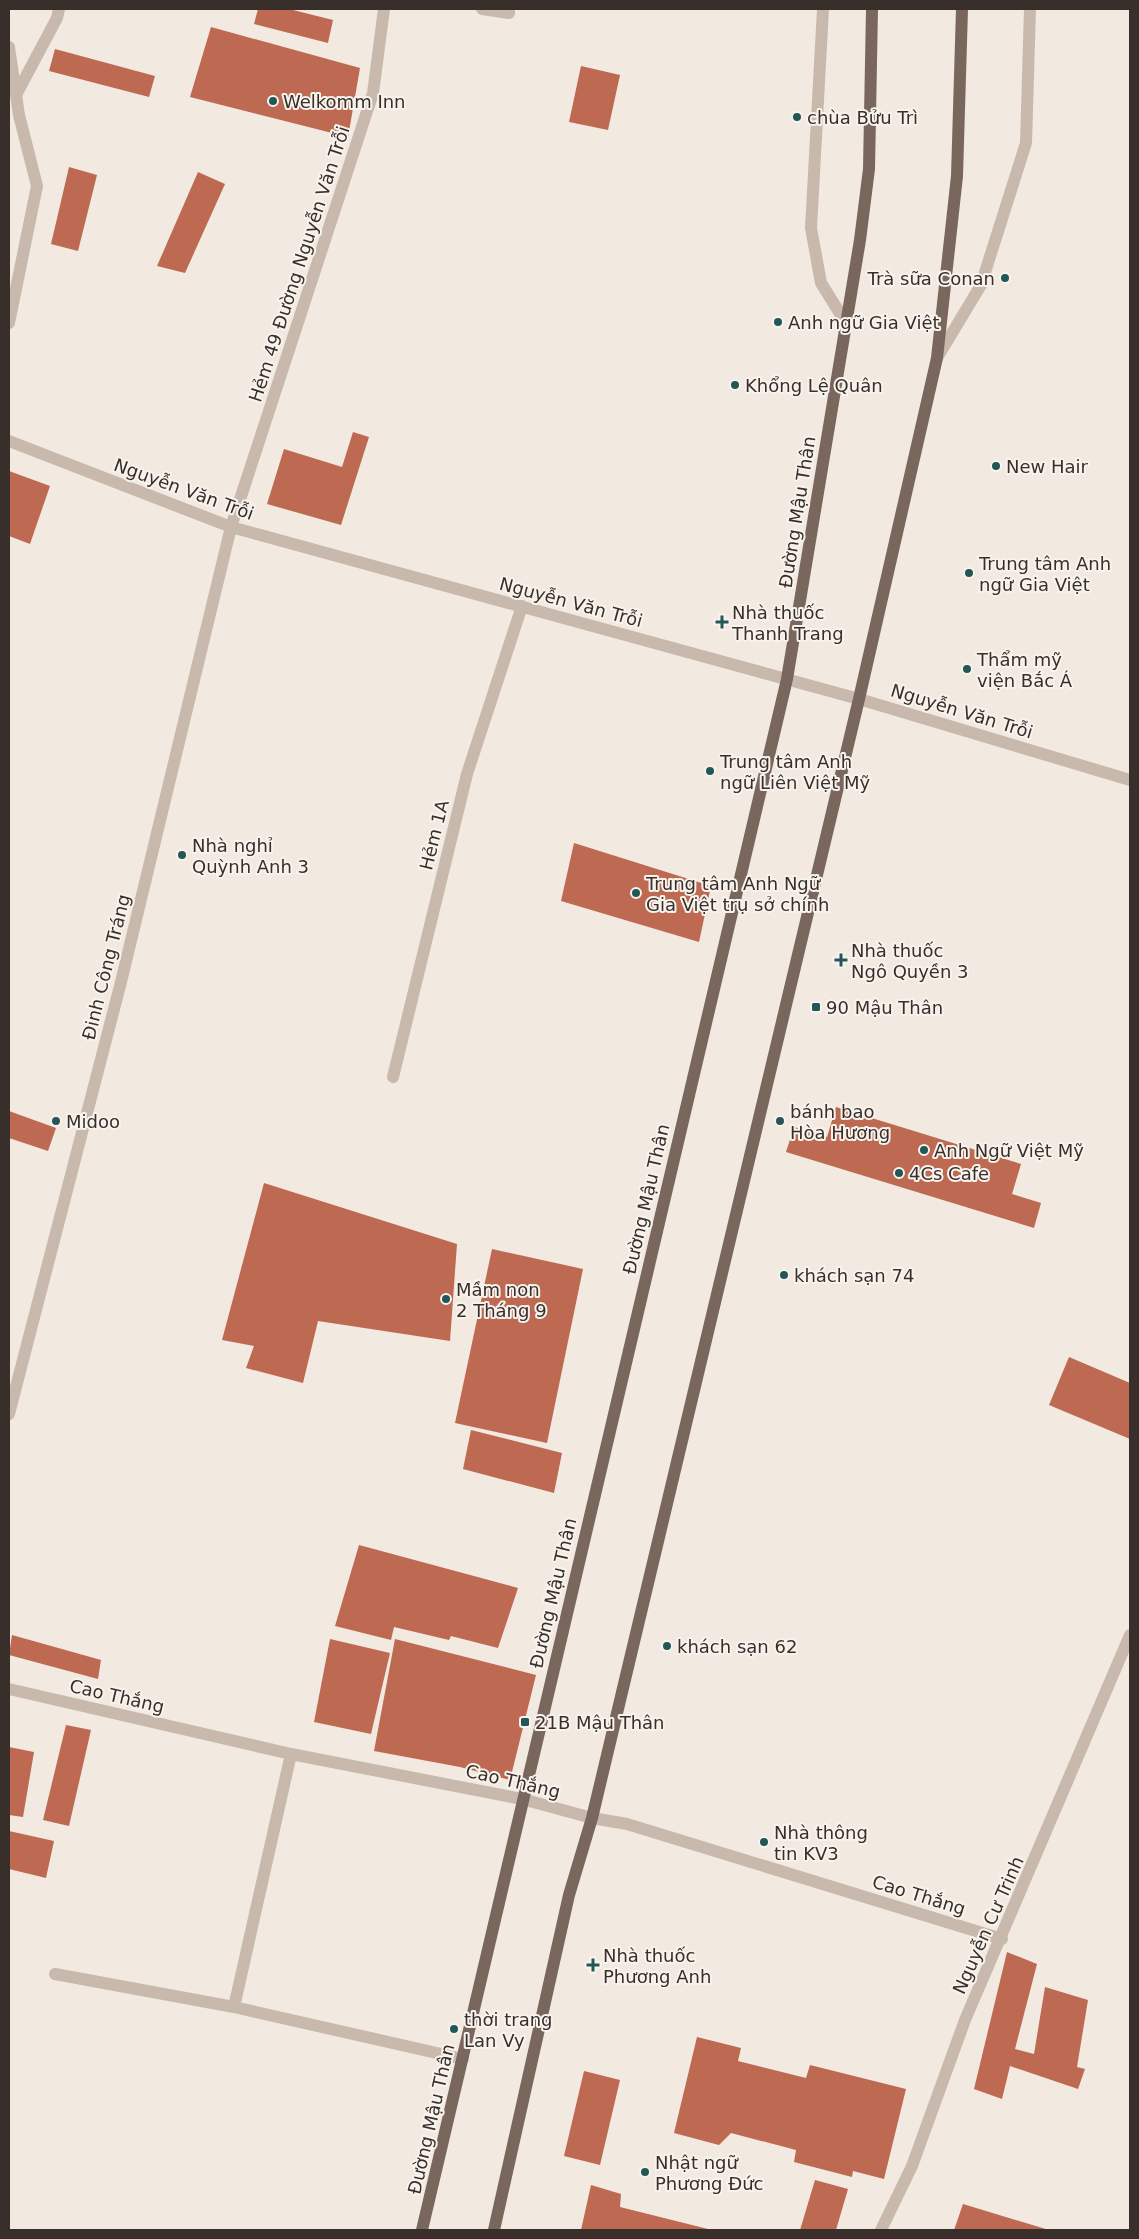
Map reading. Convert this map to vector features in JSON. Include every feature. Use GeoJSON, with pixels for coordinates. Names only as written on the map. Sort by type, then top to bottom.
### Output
{"type":"FeatureCollection","features":[{"type":"Feature","properties":{"kind":"main road","name":"Đường Mậu Thân"},"geometry":{"type":"LineString","coordinates":[[422,2230],[787,679],[846,323],[869,169],[872,9]]}},
{"type":"Feature","properties":{"kind":"main road"},"geometry":{"type":"LineString","coordinates":[[494,2230],[569,1895],[592,1818],[859,699],[937,358],[957,176],[962,9]]}},
{"type":"Feature","properties":{"kind":"street"},"geometry":{"type":"LineString","coordinates":[[16,95],[57,18],[59,9]]}},
{"type":"Feature","properties":{"kind":"street","name":"Hẻm 49 Đường Nguyễn Văn Trỗi"},"geometry":{"type":"LineString","coordinates":[[231,527],[373,93],[384,9]]}},
{"type":"Feature","properties":{"kind":"street"},"geometry":{"type":"LineString","coordinates":[[482,9],[509,13],[509,9]]}},
{"type":"Feature","properties":{"kind":"street"},"geometry":{"type":"LineString","coordinates":[[823,9],[811,228],[821,283],[846,323]]}},
{"type":"Feature","properties":{"kind":"street"},"geometry":{"type":"LineString","coordinates":[[937,358],[981,285],[1026,143],[1030,9]]}},
{"type":"Feature","properties":{"kind":"street"},"geometry":{"type":"LineString","coordinates":[[9,47],[16,95],[37,186],[9,323]]}},
{"type":"Feature","properties":{"kind":"street","name":"Nguyễn Văn Trỗi"},"geometry":{"type":"LineString","coordinates":[[9,441],[231,527],[859,699],[1130,780]]}},
{"type":"Feature","properties":{"kind":"street","name":"Đinh Công Tráng"},"geometry":{"type":"LineString","coordinates":[[9,1414],[121,982],[231,527]]}},
{"type":"Feature","properties":{"kind":"street","name":"Hẻm 1A"},"geometry":{"type":"LineString","coordinates":[[393,1076],[466,774],[522,606]]}},
{"type":"Feature","properties":{"kind":"street","name":"Nguyễn Cư Trinh"},"geometry":{"type":"LineString","coordinates":[[881,2230],[912,2166],[965,2020],[1002,1939],[1130,1635]]}},
{"type":"Feature","properties":{"kind":"street","name":"Cao Thắng"},"geometry":{"type":"LineString","coordinates":[[9,1689],[291,1754],[522,1799],[592,1818],[637,1827],[1002,1939]]}},
{"type":"Feature","properties":{"kind":"street"},"geometry":{"type":"LineString","coordinates":[[234,2007],[291,1754]]}},
{"type":"Feature","properties":{"kind":"street"},"geometry":{"type":"LineString","coordinates":[[55,1974],[234,2007],[463,2059]]}},
{"type":"Feature","properties":{"kind":"building"},"geometry":{"type":"Polygon","coordinates":[[[258,9],[289,9],[333,20],[328,43],[254,24],[258,9]]]}},
{"type":"Feature","properties":{"kind":"building"},"geometry":{"type":"Polygon","coordinates":[[[211,27],[360,68],[348,137],[190,97],[211,27]]]}},
{"type":"Feature","properties":{"kind":"building"},"geometry":{"type":"Polygon","coordinates":[[[55,49],[155,76],[149,97],[49,71],[55,49]]]}},
{"type":"Feature","properties":{"kind":"building"},"geometry":{"type":"Polygon","coordinates":[[[581,66],[620,75],[608,130],[569,122],[581,66]]]}},
{"type":"Feature","properties":{"kind":"building"},"geometry":{"type":"Polygon","coordinates":[[[69,167],[97,175],[78,251],[51,244],[69,167]]]}},
{"type":"Feature","properties":{"kind":"building"},"geometry":{"type":"Polygon","coordinates":[[[198,172],[225,184],[185,273],[157,266],[198,172]]]}},
{"type":"Feature","properties":{"kind":"building"},"geometry":{"type":"Polygon","coordinates":[[[353,432],[369,437],[341,525],[267,504],[284,449],[342,467],[353,432]]]}},
{"type":"Feature","properties":{"kind":"building"},"geometry":{"type":"Polygon","coordinates":[[[9,471],[50,486],[30,544],[9,536],[9,471]]]}},
{"type":"Feature","properties":{"kind":"building","name":"Trung tâm Anh Ngữ Gia Việt trụ sở chính"},"geometry":{"type":"Polygon","coordinates":[[[574,843],[711,886],[699,942],[561,901],[574,843]]]}},
{"type":"Feature","properties":{"kind":"building"},"geometry":{"type":"Polygon","coordinates":[[[836,1107],[1021,1164],[1012,1194],[1041,1203],[1034,1228],[786,1152],[794,1127],[827,1137],[836,1107]]]}},
{"type":"Feature","properties":{"kind":"building"},"geometry":{"type":"Polygon","coordinates":[[[9,1111],[56,1128],[48,1151],[9,1138],[9,1111]]]}},
{"type":"Feature","properties":{"kind":"building"},"geometry":{"type":"Polygon","coordinates":[[[264,1183],[457,1244],[450,1341],[318,1321],[303,1383],[246,1368],[254,1346],[222,1340],[264,1183]]]}},
{"type":"Feature","properties":{"kind":"building"},"geometry":{"type":"Polygon","coordinates":[[[492,1249],[583,1269],[547,1443],[455,1423],[492,1249]]]}},
{"type":"Feature","properties":{"kind":"building"},"geometry":{"type":"Polygon","coordinates":[[[1069,1357],[1130,1383],[1130,1439],[1049,1405],[1069,1357]]]}},
{"type":"Feature","properties":{"kind":"building"},"geometry":{"type":"Polygon","coordinates":[[[471,1430],[562,1453],[554,1493],[463,1469],[471,1430]]]}},
{"type":"Feature","properties":{"kind":"building"},"geometry":{"type":"Polygon","coordinates":[[[359,1545],[518,1588],[498,1648],[451,1636],[449,1640],[394,1627],[391,1640],[335,1626],[359,1545]]]}},
{"type":"Feature","properties":{"kind":"building"},"geometry":{"type":"Polygon","coordinates":[[[12,1635],[101,1660],[98,1679],[9,1655],[12,1635]]]}},
{"type":"Feature","properties":{"kind":"building"},"geometry":{"type":"Polygon","coordinates":[[[330,1639],[390,1653],[371,1734],[314,1722],[330,1639]]]}},
{"type":"Feature","properties":{"kind":"building"},"geometry":{"type":"Polygon","coordinates":[[[395,1639],[536,1675],[510,1780],[460,1767],[374,1751],[395,1639]]]}},
{"type":"Feature","properties":{"kind":"building"},"geometry":{"type":"Polygon","coordinates":[[[66,1725],[91,1730],[69,1826],[43,1820],[66,1725]]]}},
{"type":"Feature","properties":{"kind":"building"},"geometry":{"type":"Polygon","coordinates":[[[9,1747],[34,1752],[23,1817],[9,1815],[9,1747]]]}},
{"type":"Feature","properties":{"kind":"building"},"geometry":{"type":"Polygon","coordinates":[[[9,1831],[54,1841],[46,1878],[9,1869],[9,1831]]]}},
{"type":"Feature","properties":{"kind":"building"},"geometry":{"type":"Polygon","coordinates":[[[1007,1952],[1037,1964],[1015,2049],[1034,2054],[1045,1987],[1088,2000],[1077,2067],[1085,2069],[1078,2089],[1010,2066],[1002,2099],[974,2089],[1007,1952]]]}},
{"type":"Feature","properties":{"kind":"building"},"geometry":{"type":"Polygon","coordinates":[[[697,2037],[741,2048],[738,2061],[806,2078],[810,2065],[906,2089],[884,2179],[853,2171],[852,2177],[794,2162],[796,2150],[731,2133],[719,2145],[674,2133],[697,2037]]]}},
{"type":"Feature","properties":{"kind":"building"},"geometry":{"type":"Polygon","coordinates":[[[584,2071],[620,2080],[600,2165],[564,2156],[584,2071]]]}},
{"type":"Feature","properties":{"kind":"building"},"geometry":{"type":"Polygon","coordinates":[[[815,2180],[848,2189],[836,2230],[800,2230],[815,2180]]]}},
{"type":"Feature","properties":{"kind":"building"},"geometry":{"type":"Polygon","coordinates":[[[591,2185],[621,2194],[620,2207],[712,2230],[581,2230],[591,2185]]]}},
{"type":"Feature","properties":{"kind":"building"},"geometry":{"type":"Polygon","coordinates":[[[963,2204],[1049,2230],[954,2230],[963,2204]]]}},
{"type":"Feature","properties":{"kind":"place","name":"Welkomm Inn"},"geometry":{"type":"Point","coordinates":[273,101]}},
{"type":"Feature","properties":{"kind":"place","name":"chùa Bửu Trì"},"geometry":{"type":"Point","coordinates":[797,117]}},
{"type":"Feature","properties":{"kind":"place","name":"Trà sữa Conan"},"geometry":{"type":"Point","coordinates":[1005,278]}},
{"type":"Feature","properties":{"kind":"place","name":"Anh ngữ Gia Việt"},"geometry":{"type":"Point","coordinates":[778,322]}},
{"type":"Feature","properties":{"kind":"place","name":"Khổng Lệ Quân"},"geometry":{"type":"Point","coordinates":[735,385]}},
{"type":"Feature","properties":{"kind":"place","name":"New Hair"},"geometry":{"type":"Point","coordinates":[996,466]}},
{"type":"Feature","properties":{"kind":"place","name":"Trung tâm Anh ngữ Gia Việt"},"geometry":{"type":"Point","coordinates":[969,573]}},
{"type":"Feature","properties":{"kind":"place","name":"Nhà thuốc Thanh Trang"},"geometry":{"type":"Point","coordinates":[722,622]}},
{"type":"Feature","properties":{"kind":"place","name":"Thẩm mỹ viện Bắc Á"},"geometry":{"type":"Point","coordinates":[967,669]}},
{"type":"Feature","properties":{"kind":"place","name":"Trung tâm Anh ngữ Liên Việt Mỹ"},"geometry":{"type":"Point","coordinates":[710,771]}},
{"type":"Feature","properties":{"kind":"place","name":"Nhà nghỉ Quỳnh Anh 3"},"geometry":{"type":"Point","coordinates":[182,855]}},
{"type":"Feature","properties":{"kind":"place","name":"Trung tâm Anh Ngữ Gia Việt trụ sở chính"},"geometry":{"type":"Point","coordinates":[636,893]}},
{"type":"Feature","properties":{"kind":"place","name":"Nhà thuốc Ngô Quyền 3"},"geometry":{"type":"Point","coordinates":[841,960]}},
{"type":"Feature","properties":{"kind":"place","name":"90 Mậu Thân"},"geometry":{"type":"Point","coordinates":[816,1007]}},
{"type":"Feature","properties":{"kind":"place","name":"Midoo"},"geometry":{"type":"Point","coordinates":[56,1121]}},
{"type":"Feature","properties":{"kind":"place","name":"bánh bao Hòa Hương"},"geometry":{"type":"Point","coordinates":[780,1121]}},
{"type":"Feature","properties":{"kind":"place","name":"Anh Ngữ Việt Mỹ"},"geometry":{"type":"Point","coordinates":[924,1150]}},
{"type":"Feature","properties":{"kind":"place","name":"4Cs Cafe"},"geometry":{"type":"Point","coordinates":[899,1173]}},
{"type":"Feature","properties":{"kind":"place","name":"khách sạn 74"},"geometry":{"type":"Point","coordinates":[784,1275]}},
{"type":"Feature","properties":{"kind":"place","name":"Mầm non 2 Tháng 9"},"geometry":{"type":"Point","coordinates":[446,1299]}},
{"type":"Feature","properties":{"kind":"place","name":"khách sạn 62"},"geometry":{"type":"Point","coordinates":[667,1646]}},
{"type":"Feature","properties":{"kind":"place","name":"21B Mậu Thân"},"geometry":{"type":"Point","coordinates":[525,1722]}},
{"type":"Feature","properties":{"kind":"place","name":"Nhà thông tin KV3"},"geometry":{"type":"Point","coordinates":[764,1842]}},
{"type":"Feature","properties":{"kind":"place","name":"Nhà thuốc Phương Anh"},"geometry":{"type":"Point","coordinates":[593,1965]}},
{"type":"Feature","properties":{"kind":"place","name":"thời trang Lan Vy"},"geometry":{"type":"Point","coordinates":[454,2029]}},
{"type":"Feature","properties":{"kind":"place","name":"Nhật ngữ Phương Đức"},"geometry":{"type":"Point","coordinates":[645,2172]}}]}
